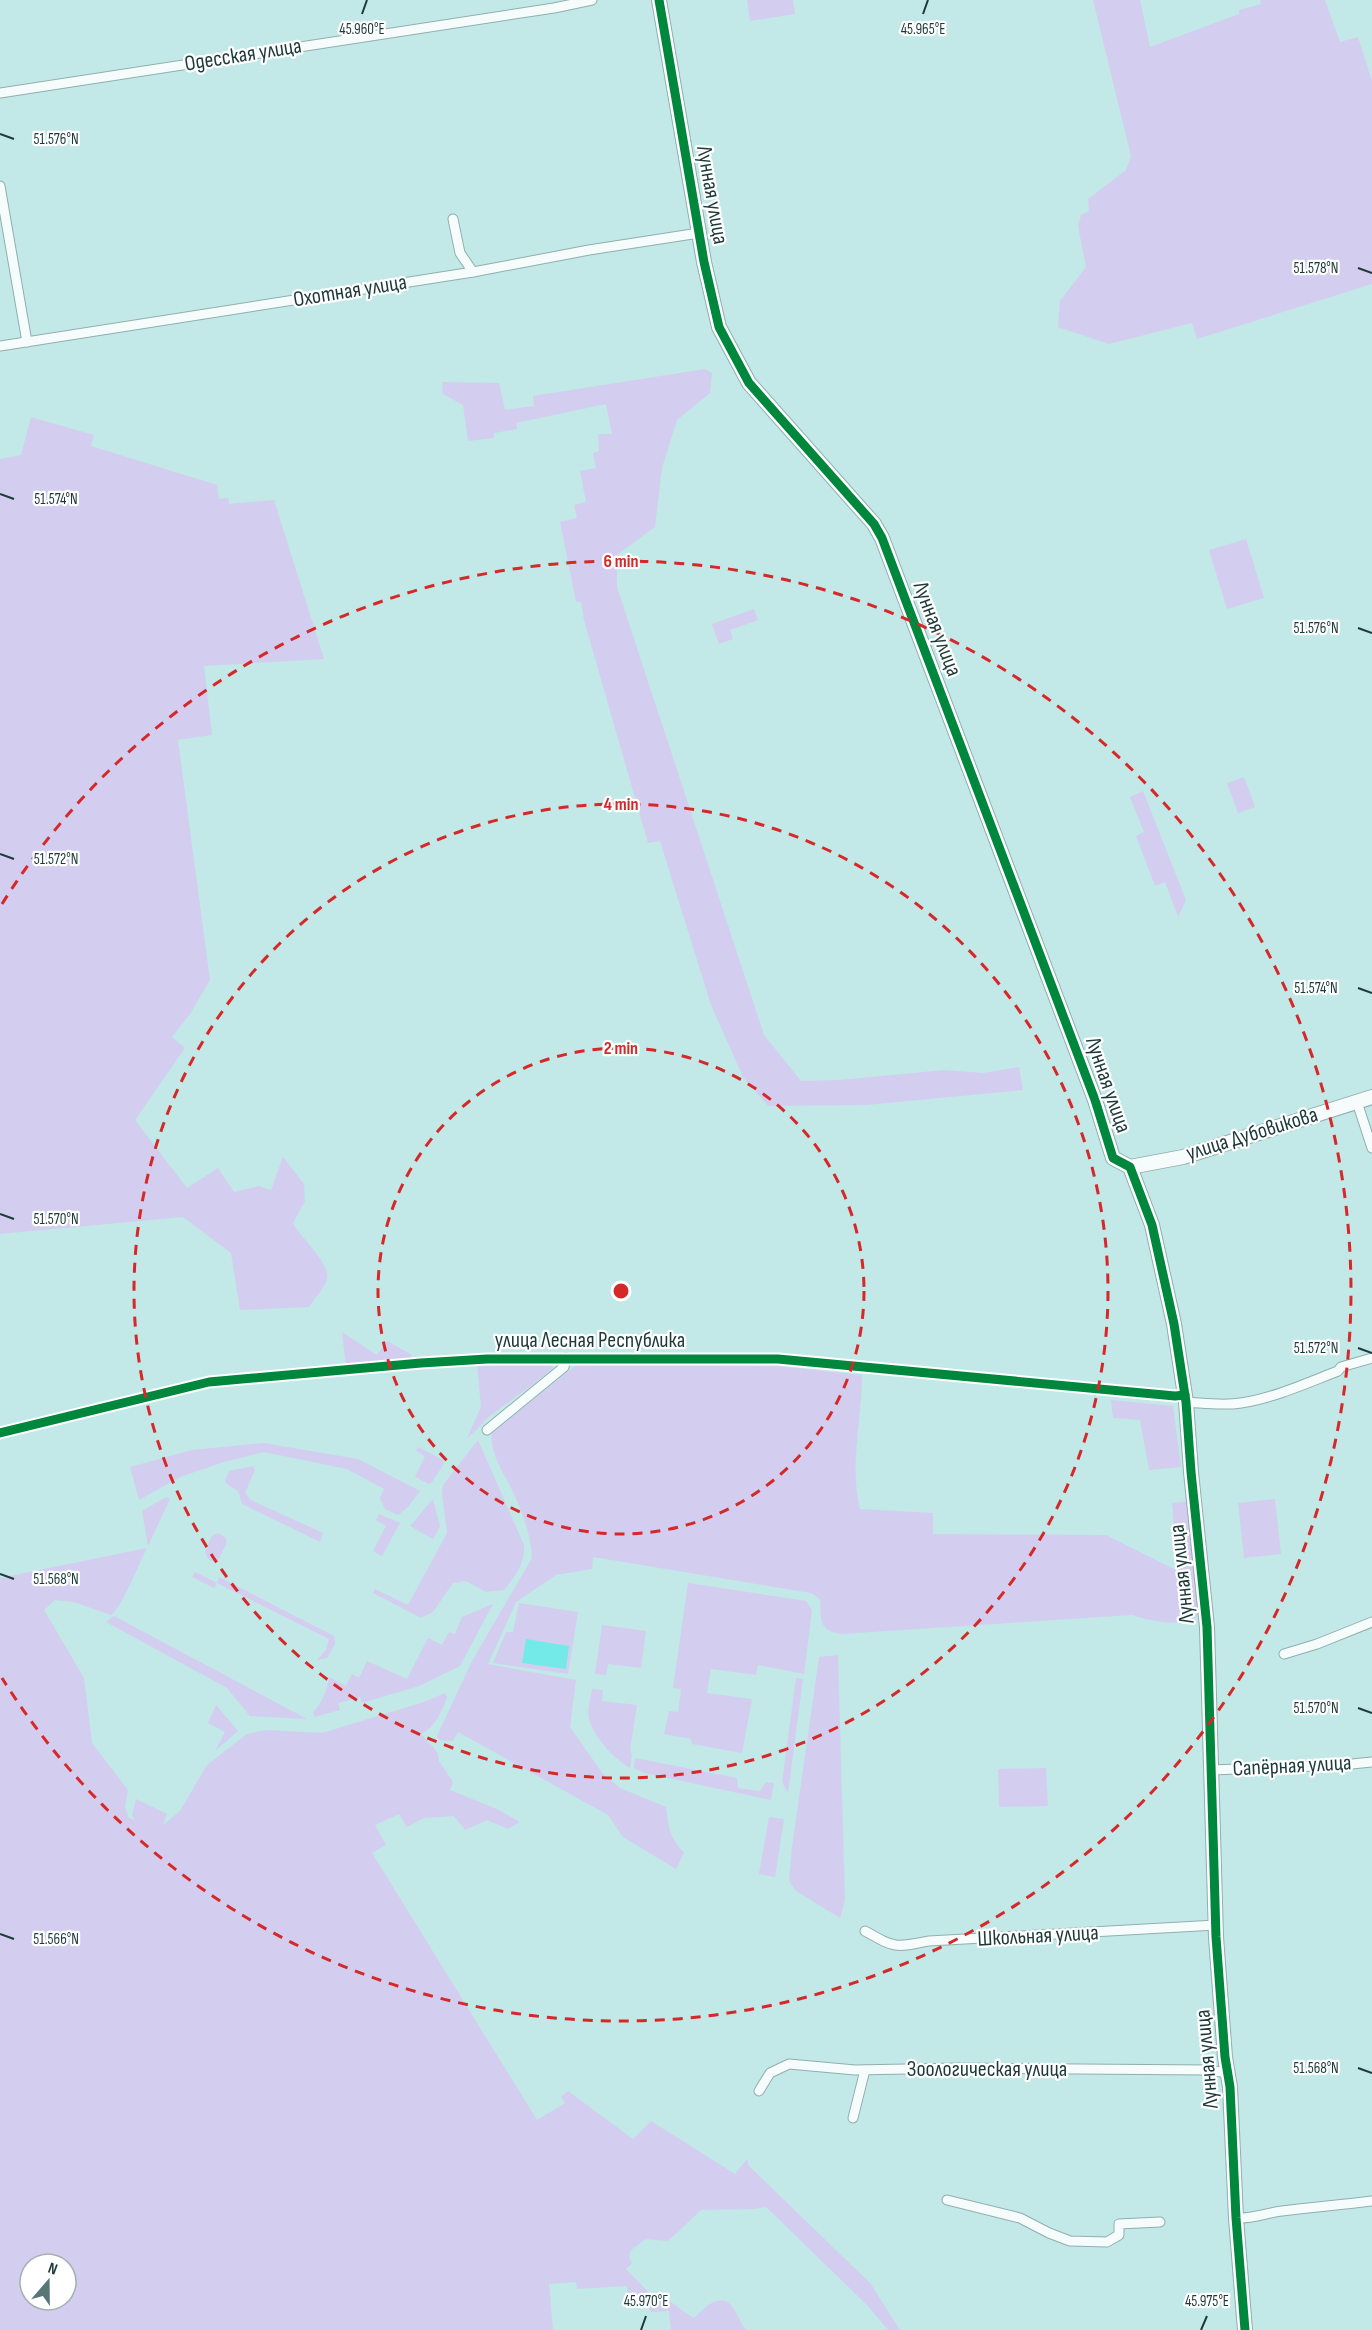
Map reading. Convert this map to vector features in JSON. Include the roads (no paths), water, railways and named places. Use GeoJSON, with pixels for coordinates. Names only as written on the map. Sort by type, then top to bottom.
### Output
{"type":"FeatureCollection","features":[{"type":"Feature","properties":{"kind":"street","name":"Одесская улица"},"geometry":{"type":"LineString","coordinates":[[0,93],[542,10],[592,0]]}},
{"type":"Feature","properties":{"kind":"street","name":"Лунная улица"},"geometry":{"type":"LineString","coordinates":[[659,0],[704,262],[719,327],[749,383],[867,516],[882,538],[1095,1100],[1113,1158],[1130,1167],[1152,1225],[1174,1324],[1185,1399],[1207,1627],[1216,1925],[1230,2087],[1236,2218],[1245,2330]]}},
{"type":"Feature","properties":{"kind":"street"},"geometry":{"type":"LineString","coordinates":[[0,186],[27,342]]}},
{"type":"Feature","properties":{"kind":"street"},"geometry":{"type":"LineString","coordinates":[[453,219],[460,253],[473,272]]}},
{"type":"Feature","properties":{"kind":"street","name":"Охотная улица"},"geometry":{"type":"LineString","coordinates":[[0,346],[473,272],[699,233]]}},
{"type":"Feature","properties":{"kind":"street","name":"улица Дубовикова"},"geometry":{"type":"LineString","coordinates":[[1130,1167],[1183,1157],[1372,1097]]}},
{"type":"Feature","properties":{"kind":"street"},"geometry":{"type":"LineString","coordinates":[[1357,1102],[1372,1148]]}},
{"type":"Feature","properties":{"kind":"street"},"geometry":{"type":"LineString","coordinates":[[487,1430],[564,1367],[566,1358]]}},
{"type":"Feature","properties":{"kind":"street","name":"улица Лесная Республика"},"geometry":{"type":"LineString","coordinates":[[0,1433],[209,1382],[421,1363],[566,1358],[778,1359],[1175,1396],[1209,1405],[1241,1403],[1307,1383],[1338,1371],[1341,1367],[1372,1358]]}},
{"type":"Feature","properties":{"kind":"street"},"geometry":{"type":"LineString","coordinates":[[1284,1654],[1317,1644],[1372,1622]]}},
{"type":"Feature","properties":{"kind":"street","name":"Сапёрная улица"},"geometry":{"type":"LineString","coordinates":[[1211,1770],[1372,1762]]}},
{"type":"Feature","properties":{"kind":"street","name":"Школьная улица"},"geometry":{"type":"LineString","coordinates":[[865,1931],[892,1946],[902,1946],[929,1941],[1216,1925]]}},
{"type":"Feature","properties":{"kind":"street","name":"Зоологическая улица"},"geometry":{"type":"LineString","coordinates":[[759,2091],[770,2073],[789,2064],[865,2070],[958,2068],[1208,2070],[1228,2073]]}},
{"type":"Feature","properties":{"kind":"street"},"geometry":{"type":"LineString","coordinates":[[853,2118],[865,2070]]}},
{"type":"Feature","properties":{"kind":"street"},"geometry":{"type":"LineString","coordinates":[[947,2200],[1020,2218],[1070,2241],[1107,2242],[1119,2235],[1119,2224],[1160,2222]]}},
{"type":"Feature","properties":{"kind":"street"},"geometry":{"type":"LineString","coordinates":[[1236,2218],[1247,2219],[1281,2211],[1372,2201]]}},
{"type":"Feature","properties":{"kind":"water"},"geometry":{"type":"Polygon","coordinates":[[[526,1639],[569,1646],[566,1669],[522,1663],[526,1639]]]}}]}
